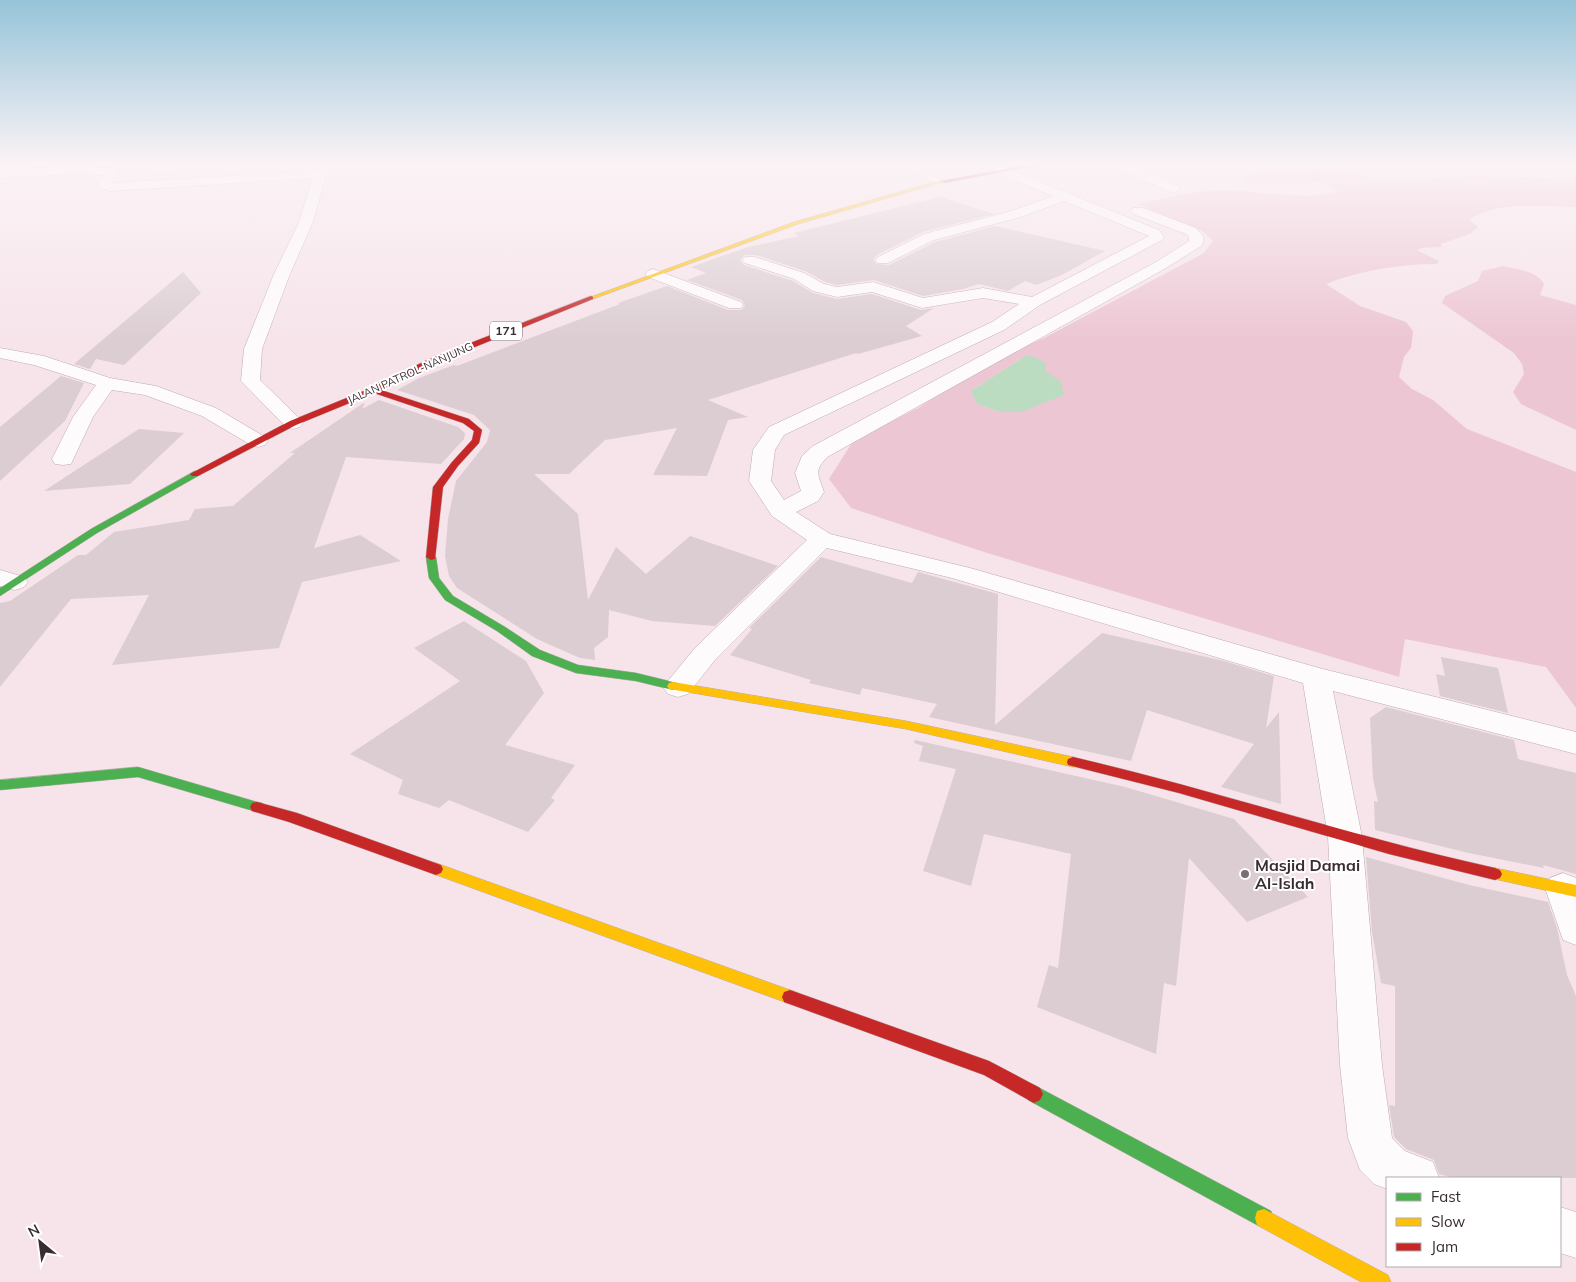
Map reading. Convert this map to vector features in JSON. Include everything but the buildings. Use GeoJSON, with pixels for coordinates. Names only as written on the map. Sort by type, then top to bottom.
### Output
{"type":"FeatureCollection","features":[{"type":"Feature","properties":{"kind":"street"},"geometry":{"type":"LineString","coordinates":[[293,423],[250,381],[252,349],[282,274],[306,222]]}},
{"type":"Feature","properties":{"kind":"street","name":"JALAN PATROL-NANJUNG"},"geometry":{"type":"LineString","coordinates":[[5,584],[176,484],[293,423],[374,390],[430,362],[653,274],[803,222]]}},
{"type":"Feature","properties":{"kind":"street"},"geometry":{"type":"LineString","coordinates":[[883,260],[930,237],[987,222]]}},
{"type":"Feature","properties":{"kind":"street"},"geometry":{"type":"LineString","coordinates":[[1127,222],[1154,233],[1157,237],[1034,302],[998,326],[776,431],[764,450],[760,481],[780,511],[796,524],[822,539],[961,573],[1316,677],[1576,743]]}},
{"type":"Feature","properties":{"kind":"street"},"geometry":{"type":"LineString","coordinates":[[780,511],[810,496],[813,492],[806,473],[810,460],[821,451],[1161,265],[1196,243],[1196,236],[1191,231],[1167,222]]}},
{"type":"Feature","properties":{"kind":"street"},"geometry":{"type":"LineString","coordinates":[[750,260],[799,276],[819,288],[837,292],[873,288],[922,303],[983,293],[1034,302]]}},
{"type":"Feature","properties":{"kind":"street"},"geometry":{"type":"LineString","coordinates":[[653,274],[734,305]]}},
{"type":"Feature","properties":{"kind":"street"},"geometry":{"type":"LineString","coordinates":[[0,353],[38,360],[107,383],[149,390],[209,412],[258,441]]}},
{"type":"Feature","properties":{"kind":"street"},"geometry":{"type":"LineString","coordinates":[[63,459],[83,417],[107,383]]}},
{"type":"Feature","properties":{"kind":"street"},"geometry":{"type":"LineString","coordinates":[[374,390],[466,421],[478,430],[476,442],[455,464],[438,487],[431,556],[434,578],[449,598],[501,629],[536,653],[576,669],[636,677],[678,687],[906,725],[1125,773],[1345,837],[1469,869],[1570,889],[1576,928]]}},
{"type":"Feature","properties":{"kind":"street"},"geometry":{"type":"LineString","coordinates":[[678,687],[705,654],[822,539]]}},
{"type":"Feature","properties":{"kind":"street"},"geometry":{"type":"LineString","coordinates":[[1316,677],[1345,837],[1361,1065],[1370,1138],[1376,1154],[1390,1168],[1414,1177]]}},
{"type":"Feature","properties":{"kind":"street"},"geometry":{"type":"LineString","coordinates":[[0,785],[138,772],[292,817],[989,1069],[1381,1282]]}},
{"type":"Feature","properties":{"kind":"street"},"geometry":{"type":"LineString","coordinates":[[1561,1230],[1576,1235]]}},
{"type":"Feature","properties":{"kind":"shaded area"},"geometry":{"type":"Polygon","coordinates":[[[1180,222],[1471,222],[1478,227],[1470,234],[1441,244],[1442,247],[1417,250],[1439,261],[1437,264],[1381,269],[1353,275],[1326,284],[1360,306],[1406,322],[1413,331],[1411,348],[1404,357],[1399,377],[1412,389],[1433,400],[1467,429],[1576,472],[1576,708],[1546,667],[1405,639],[1399,677],[984,552],[851,508],[829,479],[853,441],[918,408],[967,377],[1204,253],[1213,241],[1202,231],[1180,222]],[[1025,356],[971,391],[978,404],[1000,412],[1046,371],[1046,363],[1025,356]]]}},
{"type":"Feature","properties":{"kind":"shaded area"},"geometry":{"type":"Polygon","coordinates":[[[1503,266],[1526,271],[1540,279],[1544,284],[1540,295],[1576,305],[1576,430],[1521,404],[1513,392],[1524,374],[1522,364],[1514,353],[1442,303],[1445,296],[1478,281],[1482,271],[1503,266]]]}},
{"type":"Feature","properties":{"kind":"shaded area"},"geometry":{"type":"Polygon","coordinates":[[[1025,356],[1032,356],[1046,363],[1046,371],[1061,382],[1064,395],[1021,412],[1000,412],[977,404],[971,391],[1025,356]]]}},
{"type":"Feature","properties":{"kind":"traffic: fast"},"geometry":{"type":"LineString","coordinates":[[0,593],[94,531],[195,474]]}},
{"type":"Feature","properties":{"kind":"traffic: fast"},"geometry":{"type":"LineString","coordinates":[[431,557],[434,578],[449,598],[501,629],[536,653],[576,669],[636,677],[673,686]]}},
{"type":"Feature","properties":{"kind":"traffic: fast"},"geometry":{"type":"LineString","coordinates":[[0,785],[138,772],[257,807]]}},
{"type":"Feature","properties":{"kind":"traffic: fast"},"geometry":{"type":"LineString","coordinates":[[1034,1094],[1264,1218]]}},
{"type":"Feature","properties":{"kind":"traffic: slow"},"geometry":{"type":"LineString","coordinates":[[591,298],[800,222]]}},
{"type":"Feature","properties":{"kind":"traffic: slow"},"geometry":{"type":"LineString","coordinates":[[673,686],[906,725],[1073,762]]}},
{"type":"Feature","properties":{"kind":"traffic: slow"},"geometry":{"type":"LineString","coordinates":[[436,869],[790,997]]}},
{"type":"Feature","properties":{"kind":"traffic: slow"},"geometry":{"type":"LineString","coordinates":[[1495,874],[1576,891]]}},
{"type":"Feature","properties":{"kind":"traffic: slow"},"geometry":{"type":"LineString","coordinates":[[1264,1218],[1381,1282]]}},
{"type":"Feature","properties":{"kind":"traffic: jam"},"geometry":{"type":"LineString","coordinates":[[195,474],[293,423],[374,390],[430,362],[591,298]]}},
{"type":"Feature","properties":{"kind":"traffic: jam"},"geometry":{"type":"LineString","coordinates":[[374,390],[466,421],[478,430],[476,441],[455,464],[438,487],[431,557]]}},
{"type":"Feature","properties":{"kind":"traffic: jam"},"geometry":{"type":"LineString","coordinates":[[1073,762],[1179,788],[1389,849],[1495,874]]}},
{"type":"Feature","properties":{"kind":"traffic: jam"},"geometry":{"type":"LineString","coordinates":[[257,807],[292,817],[436,869]]}},
{"type":"Feature","properties":{"kind":"traffic: jam"},"geometry":{"type":"LineString","coordinates":[[790,997],[989,1069],[1034,1094]]}},
{"type":"Feature","properties":{"kind":"place","name":"Masjid Damai Al-Islah"},"geometry":{"type":"Point","coordinates":[1245,874]}}]}
